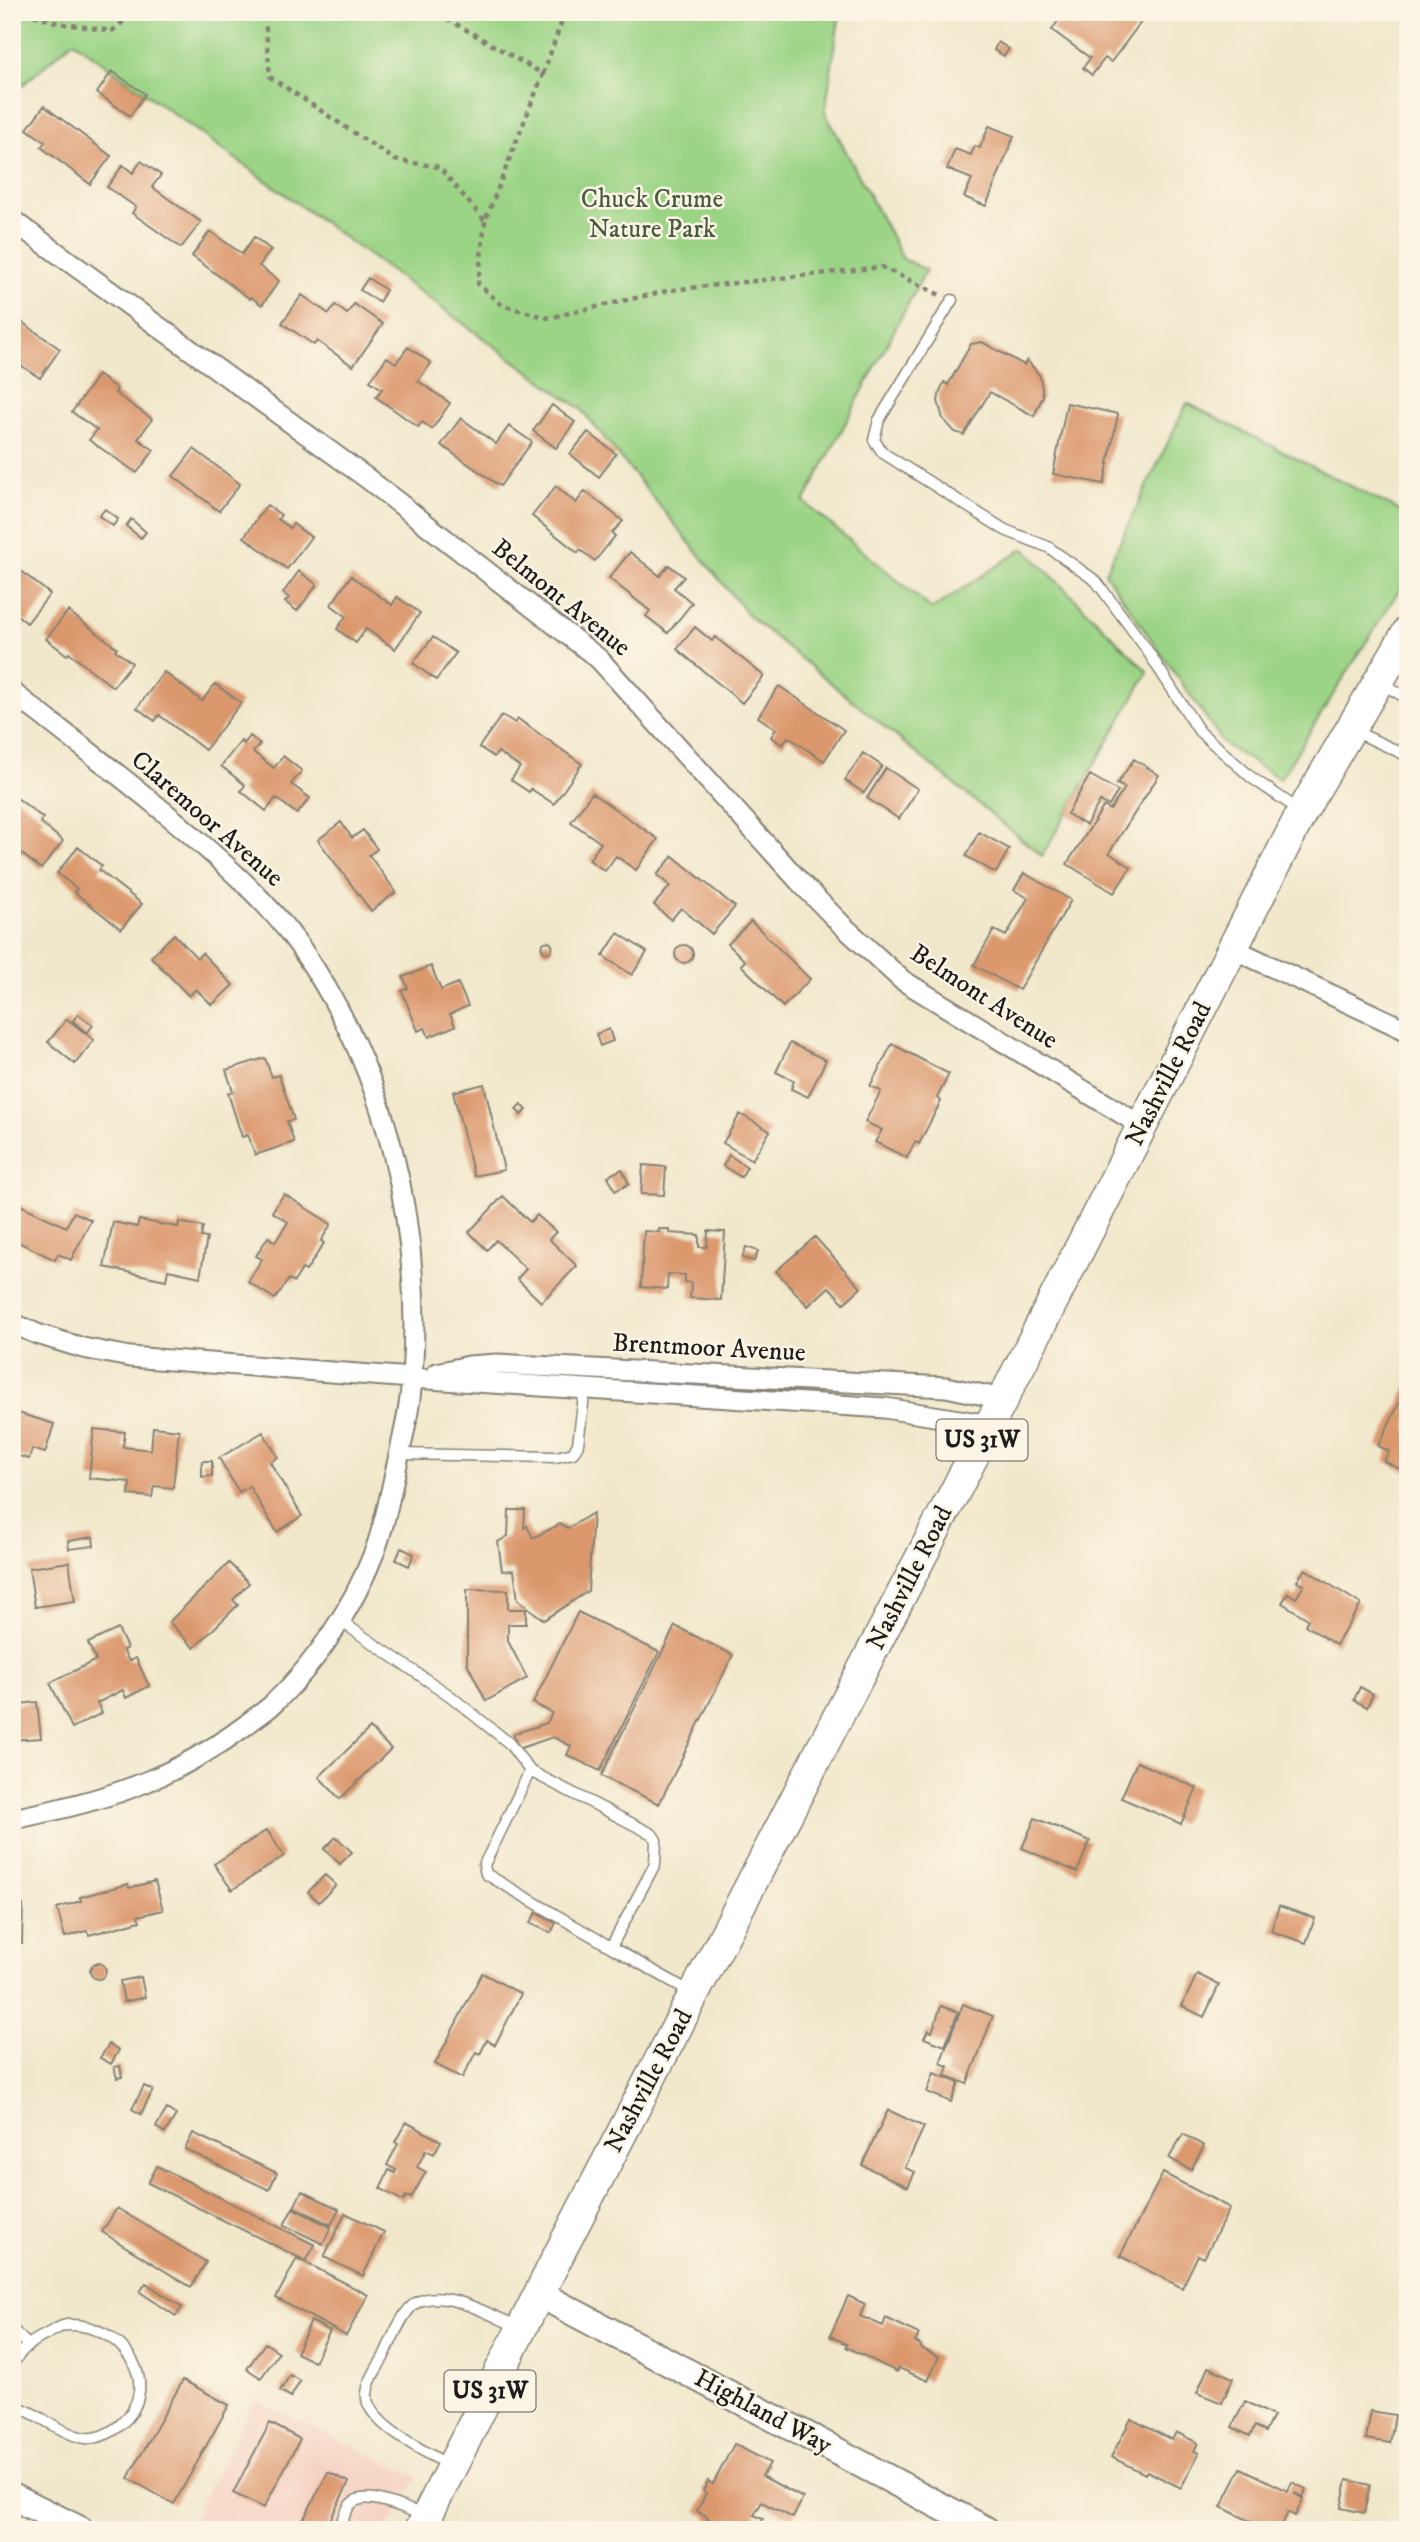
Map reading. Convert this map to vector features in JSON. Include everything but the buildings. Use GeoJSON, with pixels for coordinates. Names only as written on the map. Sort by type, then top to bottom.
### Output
{"type":"FeatureCollection","features":[{"type":"Feature","properties":{"kind":"main road","name":"Nashville Road"},"geometry":{"type":"LineString","coordinates":[[423,2523],[1234,949],[1302,812],[1408,631]]}},
{"type":"Feature","properties":{"kind":"street","name":"Belmont Avenue"},"geometry":{"type":"LineString","coordinates":[[12,220],[368,479],[599,659],[799,881],[842,925],[902,979],[1142,1126]]}},
{"type":"Feature","properties":{"kind":"street","name":"Claremoor Avenue"},"geometry":{"type":"LineString","coordinates":[[12,692],[155,804],[231,869],[267,905],[298,945],[347,1027],[382,1116],[405,1202],[413,1279],[412,1378],[399,1454],[375,1552],[339,1620],[319,1651],[275,1703],[214,1749],[148,1783],[75,1807],[12,1819]]}},
{"type":"Feature","properties":{"kind":"street"},"geometry":{"type":"LineString","coordinates":[[1234,949],[1408,1031]]}},
{"type":"Feature","properties":{"kind":"street","name":"Brentmoor Avenue"},"geometry":{"type":"LineString","coordinates":[[12,1323],[83,1348],[130,1357],[584,1389],[886,1408],[996,1412]]}},
{"type":"Feature","properties":{"kind":"street","name":"Brentmoor Avenue"},"geometry":{"type":"LineString","coordinates":[[412,1378],[469,1366],[497,1364],[946,1387],[996,1412]]}},
{"type":"Feature","properties":{"kind":"street","name":"Highland Way"},"geometry":{"type":"LineString","coordinates":[[539,2294],[986,2530]]}},
{"type":"Feature","properties":{"kind":"street"},"geometry":{"type":"LineString","coordinates":[[12,2496],[80,2530]]}},
{"type":"Feature","properties":{"kind":"lane"},"geometry":{"type":"LineString","coordinates":[[952,300],[879,420],[874,440],[883,453],[1006,530],[1048,547],[1096,581],[1145,647],[1199,731],[1252,778],[1302,812]]}},
{"type":"Feature","properties":{"kind":"lane"},"geometry":{"type":"LineString","coordinates":[[1378,681],[1408,699]]}},
{"type":"Feature","properties":{"kind":"lane"},"geometry":{"type":"LineString","coordinates":[[1350,729],[1408,756]]}},
{"type":"Feature","properties":{"kind":"lane"},"geometry":{"type":"LineString","coordinates":[[399,1454],[556,1457],[573,1453],[578,1444],[587,1368]]}},
{"type":"Feature","properties":{"kind":"lane"},"geometry":{"type":"LineString","coordinates":[[339,1620],[449,1695],[509,1743],[530,1771],[652,1834],[656,1840],[655,1864],[611,1947]]}},
{"type":"Feature","properties":{"kind":"lane"},"geometry":{"type":"LineString","coordinates":[[530,1771],[484,1865],[486,1874],[695,1994]]}},
{"type":"Feature","properties":{"kind":"lane"},"geometry":{"type":"LineString","coordinates":[[452,2467],[396,2434],[375,2416],[367,2400],[369,2384],[407,2312],[416,2303],[438,2297],[461,2302],[522,2329]]}},
{"type":"Feature","properties":{"kind":"lane"},"geometry":{"type":"LineString","coordinates":[[12,2365],[27,2344],[65,2325],[91,2329],[110,2337],[131,2356],[139,2382],[134,2407],[118,2427],[94,2437],[81,2438],[12,2405]]}},
{"type":"Feature","properties":{"kind":"lane"},"geometry":{"type":"LineString","coordinates":[[12,2329],[27,2344]]}},
{"type":"Feature","properties":{"kind":"lane"},"geometry":{"type":"LineString","coordinates":[[338,2530],[352,2503],[359,2499],[381,2500],[423,2523]]}},
{"type":"Feature","properties":{"kind":"path"},"geometry":{"type":"LineString","coordinates":[[24,12],[58,23],[112,31],[135,12]]}},
{"type":"Feature","properties":{"kind":"path"},"geometry":{"type":"LineString","coordinates":[[255,12],[265,18],[270,77],[395,160],[439,167],[485,221]]}},
{"type":"Feature","properties":{"kind":"path"},"geometry":{"type":"LineString","coordinates":[[424,12],[451,21],[543,74]]}},
{"type":"Feature","properties":{"kind":"path"},"geometry":{"type":"LineString","coordinates":[[565,12],[485,221],[478,284],[502,305],[548,318],[671,290],[881,267],[952,300]]}},
{"type":"Feature","properties":{"kind":"shaded area"},"geometry":{"type":"Polygon","coordinates":[[[255,2400],[418,2477],[386,2530],[187,2530],[255,2400]]]}},
{"type":"Feature","properties":{"kind":"green space","name":"Chuck Crume Nature Park"},"geometry":{"type":"Polygon","coordinates":[[[12,12],[840,12],[825,112],[903,259],[926,270],[804,502],[932,609],[1024,548],[1148,672],[1042,856],[749,616],[581,409],[73,41],[12,94],[12,12]]]}},
{"type":"Feature","properties":{"kind":"green space"},"geometry":{"type":"Polygon","coordinates":[[[1187,403],[1408,515],[1408,576],[1280,779],[1225,745],[1105,573],[1187,403]]]}}]}
